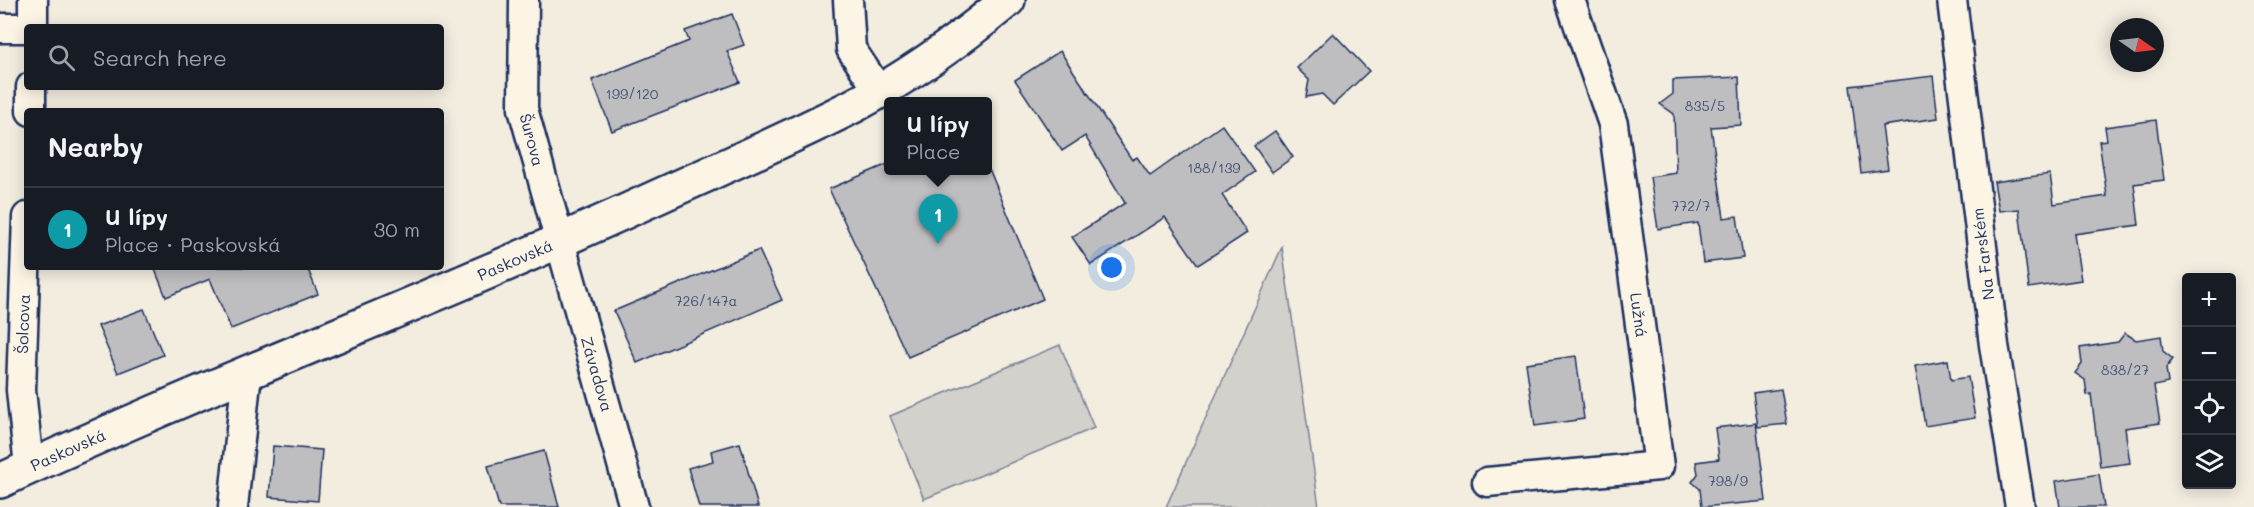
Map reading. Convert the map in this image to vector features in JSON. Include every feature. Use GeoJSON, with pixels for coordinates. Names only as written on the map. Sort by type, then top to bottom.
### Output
{"type":"FeatureCollection","features":[{"type":"Feature","properties":{"kind":"main road","name":"Paskovská"},"geometry":{"type":"LineString","coordinates":[[0,481],[247,372],[560,242],[812,126],[879,92],[965,34],[1008,0]]}},
{"type":"Feature","properties":{"kind":"street"},"geometry":{"type":"LineString","coordinates":[[33,0],[33,24]]}},
{"type":"Feature","properties":{"kind":"street","name":"Šurova"},"geometry":{"type":"LineString","coordinates":[[524,0],[524,109],[560,242]]}},
{"type":"Feature","properties":{"kind":"street"},"geometry":{"type":"LineString","coordinates":[[848,0],[851,49],[879,92]]}},
{"type":"Feature","properties":{"kind":"street","name":"Lužná"},"geometry":{"type":"LineString","coordinates":[[1487,482],[1659,466],[1613,124],[1570,0]]}},
{"type":"Feature","properties":{"kind":"street","name":"Na Farském"},"geometry":{"type":"LineString","coordinates":[[1952,0],[1994,345],[2020,507]]}},
{"type":"Feature","properties":{"kind":"street"},"geometry":{"type":"LineString","coordinates":[[0,28],[24,28]]}},
{"type":"Feature","properties":{"kind":"street"},"geometry":{"type":"LineString","coordinates":[[30,108],[31,90]]}},
{"type":"Feature","properties":{"kind":"street","name":"Závadova"},"geometry":{"type":"LineString","coordinates":[[560,242],[634,507]]}},
{"type":"Feature","properties":{"kind":"street","name":"Šolcova"},"geometry":{"type":"LineString","coordinates":[[25,270],[21,390],[29,467]]}},
{"type":"Feature","properties":{"kind":"street"},"geometry":{"type":"LineString","coordinates":[[233,507],[247,372]]}},
{"type":"Feature","properties":{"kind":"shaded area"},"geometry":{"type":"Polygon","coordinates":[[[1282,247],[1319,507],[1166,507],[1282,247]]]}},
{"type":"Feature","properties":{"kind":"shaded area"},"geometry":{"type":"Polygon","coordinates":[[[1060,345],[1094,428],[924,499],[890,416],[1060,345]]]}},
{"type":"Feature","properties":{"kind":"building"},"geometry":{"type":"Polygon","coordinates":[[[732,14],[744,45],[727,51],[740,82],[612,131],[592,80],[689,41],[685,31],[732,14]]]}},
{"type":"Feature","properties":{"kind":"building"},"geometry":{"type":"Polygon","coordinates":[[[1333,33],[1369,71],[1333,105],[1322,94],[1306,97],[1309,80],[1297,68],[1333,33]]]}},
{"type":"Feature","properties":{"kind":"building"},"geometry":{"type":"Polygon","coordinates":[[[1060,51],[1132,160],[1137,157],[1150,176],[1222,125],[1255,172],[1222,195],[1247,233],[1198,265],[1165,217],[1091,265],[1072,237],[1125,203],[1085,136],[1062,151],[1015,80],[1060,51]]]}},
{"type":"Feature","properties":{"kind":"building"},"geometry":{"type":"Polygon","coordinates":[[[1933,76],[1938,118],[1882,126],[1888,169],[1861,173],[1850,86],[1933,76]]]}},
{"type":"Feature","properties":{"kind":"building"},"geometry":{"type":"Polygon","coordinates":[[[1739,77],[1741,125],[1711,127],[1724,218],[1737,216],[1743,258],[1703,263],[1698,223],[1658,229],[1650,177],[1676,173],[1674,114],[1660,104],[1673,94],[1673,80],[1739,77]]]}},
{"type":"Feature","properties":{"kind":"building"},"geometry":{"type":"Polygon","coordinates":[[[2156,120],[2164,180],[2134,184],[2139,225],[2074,234],[2081,280],[2029,288],[2019,209],[1999,211],[1994,182],[2050,174],[2054,204],[2107,196],[2099,141],[2107,140],[2105,127],[2156,120]]]}},
{"type":"Feature","properties":{"kind":"building"},"geometry":{"type":"Polygon","coordinates":[[[1275,131],[1293,157],[1272,172],[1254,146],[1275,131]]]}},
{"type":"Feature","properties":{"kind":"building"},"geometry":{"type":"Polygon","coordinates":[[[884,166],[884,175],[992,175],[1043,299],[908,357],[829,189],[884,166]]]}},
{"type":"Feature","properties":{"kind":"building"},"geometry":{"type":"Polygon","coordinates":[[[759,250],[782,300],[637,363],[614,311],[759,250]]]}},
{"type":"Feature","properties":{"kind":"building"},"geometry":{"type":"Polygon","coordinates":[[[155,270],[308,270],[318,294],[231,329],[210,279],[166,297],[155,270]]]}},
{"type":"Feature","properties":{"kind":"building"},"geometry":{"type":"Polygon","coordinates":[[[144,309],[163,355],[118,373],[98,326],[144,309]]]}},
{"type":"Feature","properties":{"kind":"building"},"geometry":{"type":"Polygon","coordinates":[[[2125,333],[2136,340],[2161,336],[2163,351],[2173,359],[2166,368],[2168,383],[2154,386],[2160,423],[2125,428],[2130,463],[2100,467],[2091,394],[2087,395],[2085,380],[2075,373],[2082,364],[2080,348],[2118,342],[2125,333]]]}},
{"type":"Feature","properties":{"kind":"building"},"geometry":{"type":"Polygon","coordinates":[[[1576,356],[1584,419],[1535,426],[1526,363],[1576,356]]]}},
{"type":"Feature","properties":{"kind":"building"},"geometry":{"type":"Polygon","coordinates":[[[1948,360],[1951,380],[1968,377],[1975,418],[1925,426],[1915,366],[1948,360]]]}},
{"type":"Feature","properties":{"kind":"building"},"geometry":{"type":"Polygon","coordinates":[[[1781,389],[1787,424],[1758,427],[1753,393],[1781,389]]]}},
{"type":"Feature","properties":{"kind":"building"},"geometry":{"type":"Polygon","coordinates":[[[1756,423],[1766,501],[1702,507],[1700,489],[1692,482],[1698,474],[1696,462],[1719,459],[1715,428],[1756,423]]]}},
{"type":"Feature","properties":{"kind":"building"},"geometry":{"type":"Polygon","coordinates":[[[740,443],[758,507],[699,507],[688,468],[713,461],[711,451],[740,443]]]}},
{"type":"Feature","properties":{"kind":"building"},"geometry":{"type":"Polygon","coordinates":[[[273,446],[322,450],[318,501],[269,497],[273,446]]]}},
{"type":"Feature","properties":{"kind":"building"},"geometry":{"type":"Polygon","coordinates":[[[544,451],[559,507],[499,507],[488,466],[544,451]]]}},
{"type":"Feature","properties":{"kind":"building"},"geometry":{"type":"Polygon","coordinates":[[[2099,474],[2104,507],[2060,507],[2056,481],[2099,474]]]}},
{"type":"Feature","properties":{"kind":"place","name":"U lípy"},"geometry":{"type":"Point","coordinates":[938,244]}}]}
